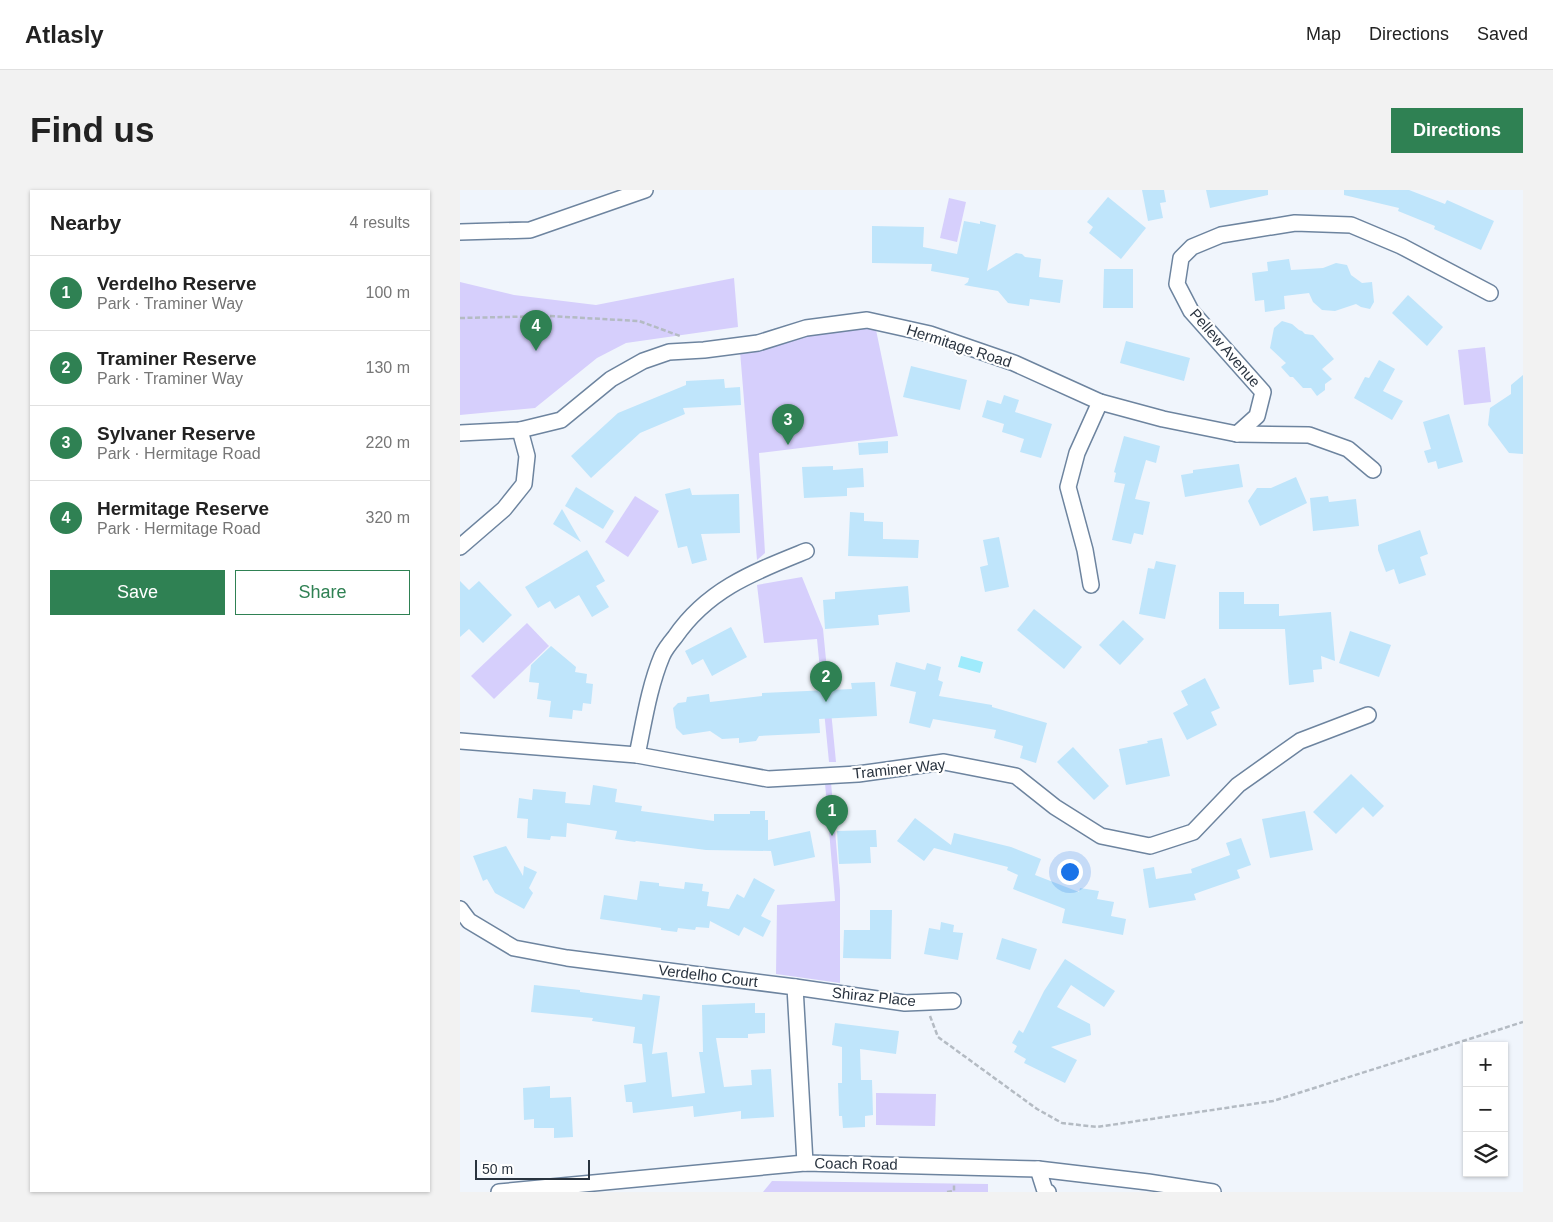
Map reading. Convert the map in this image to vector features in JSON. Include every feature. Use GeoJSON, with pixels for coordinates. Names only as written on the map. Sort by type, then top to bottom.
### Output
{"type":"FeatureCollection","features":[{"type":"Feature","properties":{"kind":"street"},"geometry":{"type":"LineString","coordinates":[[460,232],[530,230],[644,190]]}},
{"type":"Feature","properties":{"kind":"street","name":"Pellew Avenue"},"geometry":{"type":"LineString","coordinates":[[1237,434],[1258,416],[1263,392],[1191,311],[1177,284],[1181,258],[1192,247],[1221,235],[1296,223],[1351,226],[1401,246],[1490,293]]}},
{"type":"Feature","properties":{"kind":"street","name":"Hermitage Road"},"geometry":{"type":"LineString","coordinates":[[460,433],[520,430],[561,420],[611,379],[643,361],[669,352],[704,350],[758,343],[806,328],[867,320],[930,334],[1014,364],[1100,402],[1163,419],[1237,434],[1309,435],[1348,450],[1374,470]]}},
{"type":"Feature","properties":{"kind":"street"},"geometry":{"type":"LineString","coordinates":[[1091,585],[1085,550],[1068,487],[1077,453],[1100,402]]}},
{"type":"Feature","properties":{"kind":"street"},"geometry":{"type":"LineString","coordinates":[[460,547],[504,509],[524,484],[527,456],[520,430]]}},
{"type":"Feature","properties":{"kind":"street"},"geometry":{"type":"LineString","coordinates":[[637,755],[662,654],[685,622],[720,591],[744,578],[806,551]]}},
{"type":"Feature","properties":{"kind":"street","name":"Traminer Way"},"geometry":{"type":"LineString","coordinates":[[460,741],[637,755],[768,780],[858,774],[944,762],[1016,776],[1055,807],[1102,836],[1150,846],[1193,832],[1238,785],[1300,741],[1368,716]]}},
{"type":"Feature","properties":{"kind":"street","name":"Verdelho Court"},"geometry":{"type":"LineString","coordinates":[[460,909],[469,920],[514,948],[567,958],[795,987]]}},
{"type":"Feature","properties":{"kind":"street"},"geometry":{"type":"LineString","coordinates":[[795,987],[805,1163]]}},
{"type":"Feature","properties":{"kind":"street","name":"Shiraz Place"},"geometry":{"type":"LineString","coordinates":[[795,987],[905,1003],[954,1001]]}},
{"type":"Feature","properties":{"kind":"street","name":"Coach Road"},"geometry":{"type":"LineString","coordinates":[[499,1192],[805,1163],[1038,1169],[1213,1192]]}},
{"type":"Feature","properties":{"kind":"street"},"geometry":{"type":"LineString","coordinates":[[1038,1169],[1045,1191],[1048,1192]]}},
{"type":"Feature","properties":{"kind":"path"},"geometry":{"type":"LineString","coordinates":[[460,318],[549,316],[639,321],[679,335],[704,350]]}},
{"type":"Feature","properties":{"kind":"path"},"geometry":{"type":"LineString","coordinates":[[924,1002],[938,1037],[1037,1110],[1062,1123],[1097,1127],[1273,1100],[1523,1022]]}},
{"type":"Feature","properties":{"kind":"shaded area"},"geometry":{"type":"Polygon","coordinates":[[[949,198],[966,202],[957,242],[940,238],[949,198]]]}},
{"type":"Feature","properties":{"kind":"shaded area"},"geometry":{"type":"Polygon","coordinates":[[[734,278],[738,327],[626,343],[597,358],[535,408],[460,415],[460,282],[514,295],[596,305],[734,278]]]}},
{"type":"Feature","properties":{"kind":"shaded area"},"geometry":{"type":"Polygon","coordinates":[[[875,325],[898,436],[759,453],[765,553],[757,560],[740,351],[830,326],[875,325]]]}},
{"type":"Feature","properties":{"kind":"shaded area"},"geometry":{"type":"Polygon","coordinates":[[[1485,347],[1491,402],[1464,405],[1458,350],[1485,347]]]}},
{"type":"Feature","properties":{"kind":"shaded area"},"geometry":{"type":"Polygon","coordinates":[[[635,496],[659,511],[628,557],[605,542],[635,496]]]}},
{"type":"Feature","properties":{"kind":"shaded area"},"geometry":{"type":"Polygon","coordinates":[[[802,577],[823,629],[836,762],[829,762],[817,639],[764,643],[757,585],[802,577]]]}},
{"type":"Feature","properties":{"kind":"shaded area"},"geometry":{"type":"Polygon","coordinates":[[[527,623],[549,646],[494,699],[471,676],[527,623]]]}},
{"type":"Feature","properties":{"kind":"shaded area"},"geometry":{"type":"Polygon","coordinates":[[[831,782],[840,890],[840,983],[776,974],[777,905],[835,901],[825,783],[831,782]]]}},
{"type":"Feature","properties":{"kind":"shaded area"},"geometry":{"type":"Polygon","coordinates":[[[876,1093],[936,1094],[935,1126],[876,1125],[876,1093]]]}},
{"type":"Feature","properties":{"kind":"shaded area"},"geometry":{"type":"Polygon","coordinates":[[[772,1181],[988,1184],[988,1192],[763,1192],[772,1181]]]}},
{"type":"Feature","properties":{"kind":"water"},"geometry":{"type":"Polygon","coordinates":[[[961,656],[983,662],[980,673],[958,667],[961,656]]]}},
{"type":"Feature","properties":{"kind":"building"},"geometry":{"type":"Polygon","coordinates":[[[1142,190],[1164,190],[1166,202],[1160,203],[1163,218],[1148,221],[1142,190]]]}},
{"type":"Feature","properties":{"kind":"building"},"geometry":{"type":"Polygon","coordinates":[[[1206,190],[1268,190],[1268,195],[1210,208],[1206,190]]]}},
{"type":"Feature","properties":{"kind":"building"},"geometry":{"type":"Polygon","coordinates":[[[1344,190],[1409,190],[1445,204],[1447,200],[1494,221],[1481,250],[1434,229],[1435,226],[1398,211],[1399,208],[1344,195],[1344,190]]]}},
{"type":"Feature","properties":{"kind":"building"},"geometry":{"type":"Polygon","coordinates":[[[1108,197],[1146,228],[1121,259],[1089,233],[1093,227],[1087,222],[1108,197]]]}},
{"type":"Feature","properties":{"kind":"building"},"geometry":{"type":"Polygon","coordinates":[[[964,221],[980,224],[980,221],[996,225],[987,271],[1016,253],[1022,254],[1025,257],[1041,259],[1039,277],[1063,280],[1060,303],[1030,299],[1029,306],[1008,303],[998,291],[964,285],[968,282],[969,278],[931,271],[932,264],[872,263],[872,226],[924,227],[923,247],[957,254],[964,221]]]}},
{"type":"Feature","properties":{"kind":"building"},"geometry":{"type":"Polygon","coordinates":[[[1289,259],[1291,270],[1323,268],[1336,263],[1347,265],[1351,275],[1362,283],[1372,282],[1374,302],[1370,309],[1356,304],[1335,311],[1322,310],[1313,302],[1309,293],[1284,296],[1285,309],[1265,312],[1264,300],[1255,301],[1252,273],[1268,271],[1267,262],[1289,259]]]}},
{"type":"Feature","properties":{"kind":"building"},"geometry":{"type":"Polygon","coordinates":[[[1104,269],[1133,269],[1133,308],[1103,308],[1104,269]]]}},
{"type":"Feature","properties":{"kind":"building"},"geometry":{"type":"Polygon","coordinates":[[[1408,295],[1443,327],[1427,346],[1392,313],[1408,295]]]}},
{"type":"Feature","properties":{"kind":"building"},"geometry":{"type":"Polygon","coordinates":[[[1282,321],[1292,324],[1305,334],[1313,335],[1334,359],[1322,369],[1332,379],[1325,384],[1325,390],[1317,396],[1311,388],[1303,388],[1293,377],[1290,377],[1281,367],[1286,363],[1270,348],[1274,328],[1282,321]]]}},
{"type":"Feature","properties":{"kind":"building"},"geometry":{"type":"Polygon","coordinates":[[[1126,341],[1190,358],[1184,381],[1120,363],[1126,341]]]}},
{"type":"Feature","properties":{"kind":"building"},"geometry":{"type":"Polygon","coordinates":[[[1379,360],[1395,369],[1383,391],[1403,401],[1392,420],[1354,398],[1365,377],[1369,378],[1379,360]]]}},
{"type":"Feature","properties":{"kind":"building"},"geometry":{"type":"Polygon","coordinates":[[[911,366],[967,380],[960,410],[903,397],[911,366]]]}},
{"type":"Feature","properties":{"kind":"building"},"geometry":{"type":"Polygon","coordinates":[[[1523,375],[1523,454],[1509,453],[1488,425],[1490,408],[1511,394],[1511,385],[1523,375]]]}},
{"type":"Feature","properties":{"kind":"building"},"geometry":{"type":"Polygon","coordinates":[[[724,379],[725,388],[740,387],[741,405],[683,408],[685,414],[640,433],[591,478],[571,456],[618,413],[686,385],[686,381],[724,379]]]}},
{"type":"Feature","properties":{"kind":"building"},"geometry":{"type":"Polygon","coordinates":[[[1004,395],[1019,400],[1015,412],[1052,424],[1041,458],[1020,452],[1024,439],[1002,432],[1004,424],[982,417],[987,400],[1001,404],[1004,395]]]}},
{"type":"Feature","properties":{"kind":"building"},"geometry":{"type":"Polygon","coordinates":[[[1449,414],[1463,462],[1438,469],[1436,461],[1428,463],[1424,451],[1431,449],[1423,422],[1449,414]]]}},
{"type":"Feature","properties":{"kind":"building"},"geometry":{"type":"Polygon","coordinates":[[[1124,436],[1160,446],[1156,463],[1146,460],[1135,499],[1150,502],[1143,535],[1134,533],[1131,544],[1112,540],[1125,484],[1114,482],[1116,473],[1114,472],[1124,436]]]}},
{"type":"Feature","properties":{"kind":"building"},"geometry":{"type":"Polygon","coordinates":[[[888,441],[888,453],[859,455],[858,443],[888,441]]]}},
{"type":"Feature","properties":{"kind":"building"},"geometry":{"type":"Polygon","coordinates":[[[1239,464],[1243,487],[1185,497],[1181,475],[1193,473],[1193,470],[1239,464]]]}},
{"type":"Feature","properties":{"kind":"building"},"geometry":{"type":"Polygon","coordinates":[[[833,466],[833,470],[863,468],[864,487],[847,488],[847,496],[804,498],[802,467],[833,466]]]}},
{"type":"Feature","properties":{"kind":"building"},"geometry":{"type":"Polygon","coordinates":[[[1296,477],[1307,503],[1260,526],[1248,501],[1257,488],[1271,488],[1296,477]]]}},
{"type":"Feature","properties":{"kind":"building"},"geometry":{"type":"Polygon","coordinates":[[[576,487],[614,511],[603,529],[565,506],[576,487]]]}},
{"type":"Feature","properties":{"kind":"building"},"geometry":{"type":"Polygon","coordinates":[[[690,488],[692,495],[739,494],[740,533],[701,534],[707,560],[692,564],[687,546],[678,548],[665,494],[690,488]]]}},
{"type":"Feature","properties":{"kind":"building"},"geometry":{"type":"Polygon","coordinates":[[[1328,496],[1329,502],[1356,499],[1359,526],[1313,531],[1310,498],[1328,496]]]}},
{"type":"Feature","properties":{"kind":"building"},"geometry":{"type":"Polygon","coordinates":[[[562,509],[581,542],[553,524],[562,509]]]}},
{"type":"Feature","properties":{"kind":"building"},"geometry":{"type":"Polygon","coordinates":[[[850,512],[864,513],[864,521],[883,522],[883,539],[919,540],[918,558],[848,556],[850,512]]]}},
{"type":"Feature","properties":{"kind":"building"},"geometry":{"type":"Polygon","coordinates":[[[1420,530],[1428,554],[1420,557],[1426,575],[1399,584],[1394,569],[1386,572],[1378,545],[1420,530]]]}},
{"type":"Feature","properties":{"kind":"building"},"geometry":{"type":"Polygon","coordinates":[[[999,537],[1009,587],[985,592],[980,567],[988,565],[983,540],[999,537]]]}},
{"type":"Feature","properties":{"kind":"building"},"geometry":{"type":"Polygon","coordinates":[[[587,550],[605,581],[596,586],[609,607],[592,617],[579,595],[555,609],[550,601],[538,608],[525,587],[587,550]]]}},
{"type":"Feature","properties":{"kind":"building"},"geometry":{"type":"Polygon","coordinates":[[[1156,561],[1176,565],[1165,619],[1139,614],[1148,568],[1154,569],[1156,561]]]}},
{"type":"Feature","properties":{"kind":"building"},"geometry":{"type":"Polygon","coordinates":[[[460,581],[469,590],[479,581],[512,615],[483,643],[469,629],[460,637],[460,581]]]}},
{"type":"Feature","properties":{"kind":"building"},"geometry":{"type":"Polygon","coordinates":[[[908,586],[910,612],[878,615],[879,625],[825,629],[823,600],[835,599],[835,592],[908,586]]]}},
{"type":"Feature","properties":{"kind":"building"},"geometry":{"type":"Polygon","coordinates":[[[1219,592],[1244,592],[1244,604],[1279,604],[1279,616],[1331,612],[1335,661],[1321,656],[1322,669],[1313,670],[1314,682],[1289,685],[1285,629],[1219,629],[1219,592]]]}},
{"type":"Feature","properties":{"kind":"building"},"geometry":{"type":"Polygon","coordinates":[[[1034,609],[1082,647],[1064,669],[1017,630],[1034,609]]]}},
{"type":"Feature","properties":{"kind":"building"},"geometry":{"type":"Polygon","coordinates":[[[1123,620],[1144,639],[1120,665],[1099,645],[1123,620]]]}},
{"type":"Feature","properties":{"kind":"building"},"geometry":{"type":"Polygon","coordinates":[[[731,627],[747,657],[712,676],[703,659],[692,665],[685,651],[731,627]]]}},
{"type":"Feature","properties":{"kind":"building"},"geometry":{"type":"Polygon","coordinates":[[[1350,631],[1391,645],[1379,677],[1339,663],[1350,631]]]}},
{"type":"Feature","properties":{"kind":"building"},"geometry":{"type":"Polygon","coordinates":[[[551,646],[576,667],[575,672],[587,674],[586,683],[593,684],[591,704],[583,703],[582,711],[573,710],[572,719],[549,717],[551,701],[537,699],[539,683],[529,682],[531,665],[551,646]]]}},
{"type":"Feature","properties":{"kind":"building"},"geometry":{"type":"Polygon","coordinates":[[[896,662],[925,670],[927,663],[941,667],[938,680],[943,682],[939,696],[992,705],[992,707],[1047,723],[1036,763],[1020,758],[1023,746],[994,738],[996,730],[933,719],[930,728],[909,723],[916,692],[890,686],[896,662]]]}},
{"type":"Feature","properties":{"kind":"building"},"geometry":{"type":"Polygon","coordinates":[[[1205,678],[1220,708],[1211,712],[1217,725],[1187,740],[1173,713],[1188,705],[1181,691],[1205,678]]]}},
{"type":"Feature","properties":{"kind":"building"},"geometry":{"type":"Polygon","coordinates":[[[875,682],[877,716],[819,719],[820,733],[759,736],[756,741],[739,743],[739,738],[722,739],[710,731],[683,735],[676,728],[673,708],[678,703],[686,702],[687,697],[709,694],[710,702],[762,696],[762,693],[852,689],[851,683],[875,682]]]}},
{"type":"Feature","properties":{"kind":"building"},"geometry":{"type":"Polygon","coordinates":[[[1162,738],[1170,776],[1126,785],[1119,749],[1162,738]]]}},
{"type":"Feature","properties":{"kind":"building"},"geometry":{"type":"Polygon","coordinates":[[[1073,747],[1109,786],[1094,800],[1057,762],[1073,747]]]}},
{"type":"Feature","properties":{"kind":"building"},"geometry":{"type":"Polygon","coordinates":[[[1351,774],[1384,806],[1373,817],[1363,807],[1336,834],[1313,812],[1351,774]]]}},
{"type":"Feature","properties":{"kind":"building"},"geometry":{"type":"Polygon","coordinates":[[[593,785],[617,789],[615,802],[642,806],[641,811],[714,821],[714,814],[750,814],[750,811],[765,811],[765,820],[768,820],[768,840],[810,831],[815,857],[774,866],[771,851],[706,850],[635,842],[615,839],[617,831],[567,823],[566,837],[551,836],[550,840],[527,838],[528,819],[517,818],[519,798],[532,800],[533,789],[566,792],[565,803],[590,805],[593,785]]]}},
{"type":"Feature","properties":{"kind":"building"},"geometry":{"type":"Polygon","coordinates":[[[1305,811],[1313,850],[1270,858],[1262,819],[1305,811]]]}},
{"type":"Feature","properties":{"kind":"building"},"geometry":{"type":"Polygon","coordinates":[[[915,818],[951,845],[954,833],[1011,847],[1041,859],[1035,875],[1079,892],[1080,888],[1099,891],[1097,899],[1114,902],[1111,916],[1126,919],[1123,935],[1062,923],[1065,909],[1013,889],[1018,875],[1007,870],[1008,867],[934,848],[924,861],[897,841],[915,818]]]}},
{"type":"Feature","properties":{"kind":"building"},"geometry":{"type":"Polygon","coordinates":[[[876,830],[877,847],[870,847],[871,863],[839,864],[837,831],[876,830]]]}},
{"type":"Feature","properties":{"kind":"building"},"geometry":{"type":"Polygon","coordinates":[[[1241,838],[1251,865],[1237,870],[1240,878],[1194,894],[1196,900],[1149,908],[1143,869],[1154,867],[1156,879],[1192,873],[1191,869],[1230,855],[1226,843],[1241,838]]]}},
{"type":"Feature","properties":{"kind":"building"},"geometry":{"type":"Polygon","coordinates":[[[506,846],[523,876],[524,866],[537,872],[529,888],[533,893],[524,909],[495,893],[487,879],[483,881],[473,856],[506,846]]]}},
{"type":"Feature","properties":{"kind":"building"},"geometry":{"type":"Polygon","coordinates":[[[754,878],[775,890],[761,916],[771,921],[763,937],[744,927],[739,936],[710,921],[709,928],[696,927],[695,930],[678,928],[677,932],[600,919],[604,895],[637,900],[640,881],[659,883],[659,886],[684,889],[685,882],[703,884],[702,891],[709,892],[707,906],[729,909],[737,894],[744,898],[754,878]]]}},
{"type":"Feature","properties":{"kind":"building"},"geometry":{"type":"Polygon","coordinates":[[[870,910],[892,910],[891,959],[843,958],[844,930],[870,930],[870,910]]]}},
{"type":"Feature","properties":{"kind":"building"},"geometry":{"type":"Polygon","coordinates":[[[941,922],[954,925],[953,932],[963,933],[958,960],[924,954],[929,928],[940,930],[941,922]]]}},
{"type":"Feature","properties":{"kind":"building"},"geometry":{"type":"Polygon","coordinates":[[[1002,938],[1037,949],[1030,970],[996,959],[1002,938]]]}},
{"type":"Feature","properties":{"kind":"building"},"geometry":{"type":"Polygon","coordinates":[[[1065,959],[1115,991],[1104,1007],[1071,985],[1057,1007],[1090,1024],[1091,1035],[1051,1047],[1077,1060],[1065,1083],[1024,1063],[1026,1059],[1014,1052],[1017,1046],[1012,1043],[1019,1030],[1023,1033],[1044,991],[1065,959]]]}},
{"type":"Feature","properties":{"kind":"building"},"geometry":{"type":"Polygon","coordinates":[[[534,985],[642,1000],[643,994],[660,996],[652,1054],[667,1052],[672,1097],[705,1093],[699,1052],[703,1052],[702,1005],[755,1003],[755,1013],[765,1013],[765,1033],[748,1034],[748,1038],[716,1038],[724,1087],[752,1085],[751,1070],[771,1069],[774,1117],[741,1119],[741,1111],[694,1117],[693,1106],[633,1113],[632,1102],[626,1102],[624,1085],[646,1082],[642,1044],[633,1043],[635,1027],[592,1021],[593,1018],[531,1012],[534,985]]]}},
{"type":"Feature","properties":{"kind":"building"},"geometry":{"type":"Polygon","coordinates":[[[835,1023],[899,1031],[896,1054],[860,1049],[861,1080],[872,1080],[873,1115],[865,1116],[865,1127],[843,1128],[842,1116],[839,1116],[838,1083],[842,1083],[842,1047],[832,1045],[835,1023]]]}},
{"type":"Feature","properties":{"kind":"building"},"geometry":{"type":"Polygon","coordinates":[[[550,1086],[550,1098],[571,1097],[573,1137],[554,1138],[554,1128],[534,1128],[534,1119],[524,1120],[523,1088],[550,1086]]]}},
{"type":"Feature","properties":{"kind":"place","name":"Hermitage Reserve"},"geometry":{"type":"Point","coordinates":[536,351]}},
{"type":"Feature","properties":{"kind":"place","name":"Sylvaner Reserve"},"geometry":{"type":"Point","coordinates":[788,445]}},
{"type":"Feature","properties":{"kind":"place","name":"Traminer Reserve"},"geometry":{"type":"Point","coordinates":[826,702]}},
{"type":"Feature","properties":{"kind":"place","name":"Verdelho Reserve"},"geometry":{"type":"Point","coordinates":[832,836]}}]}
